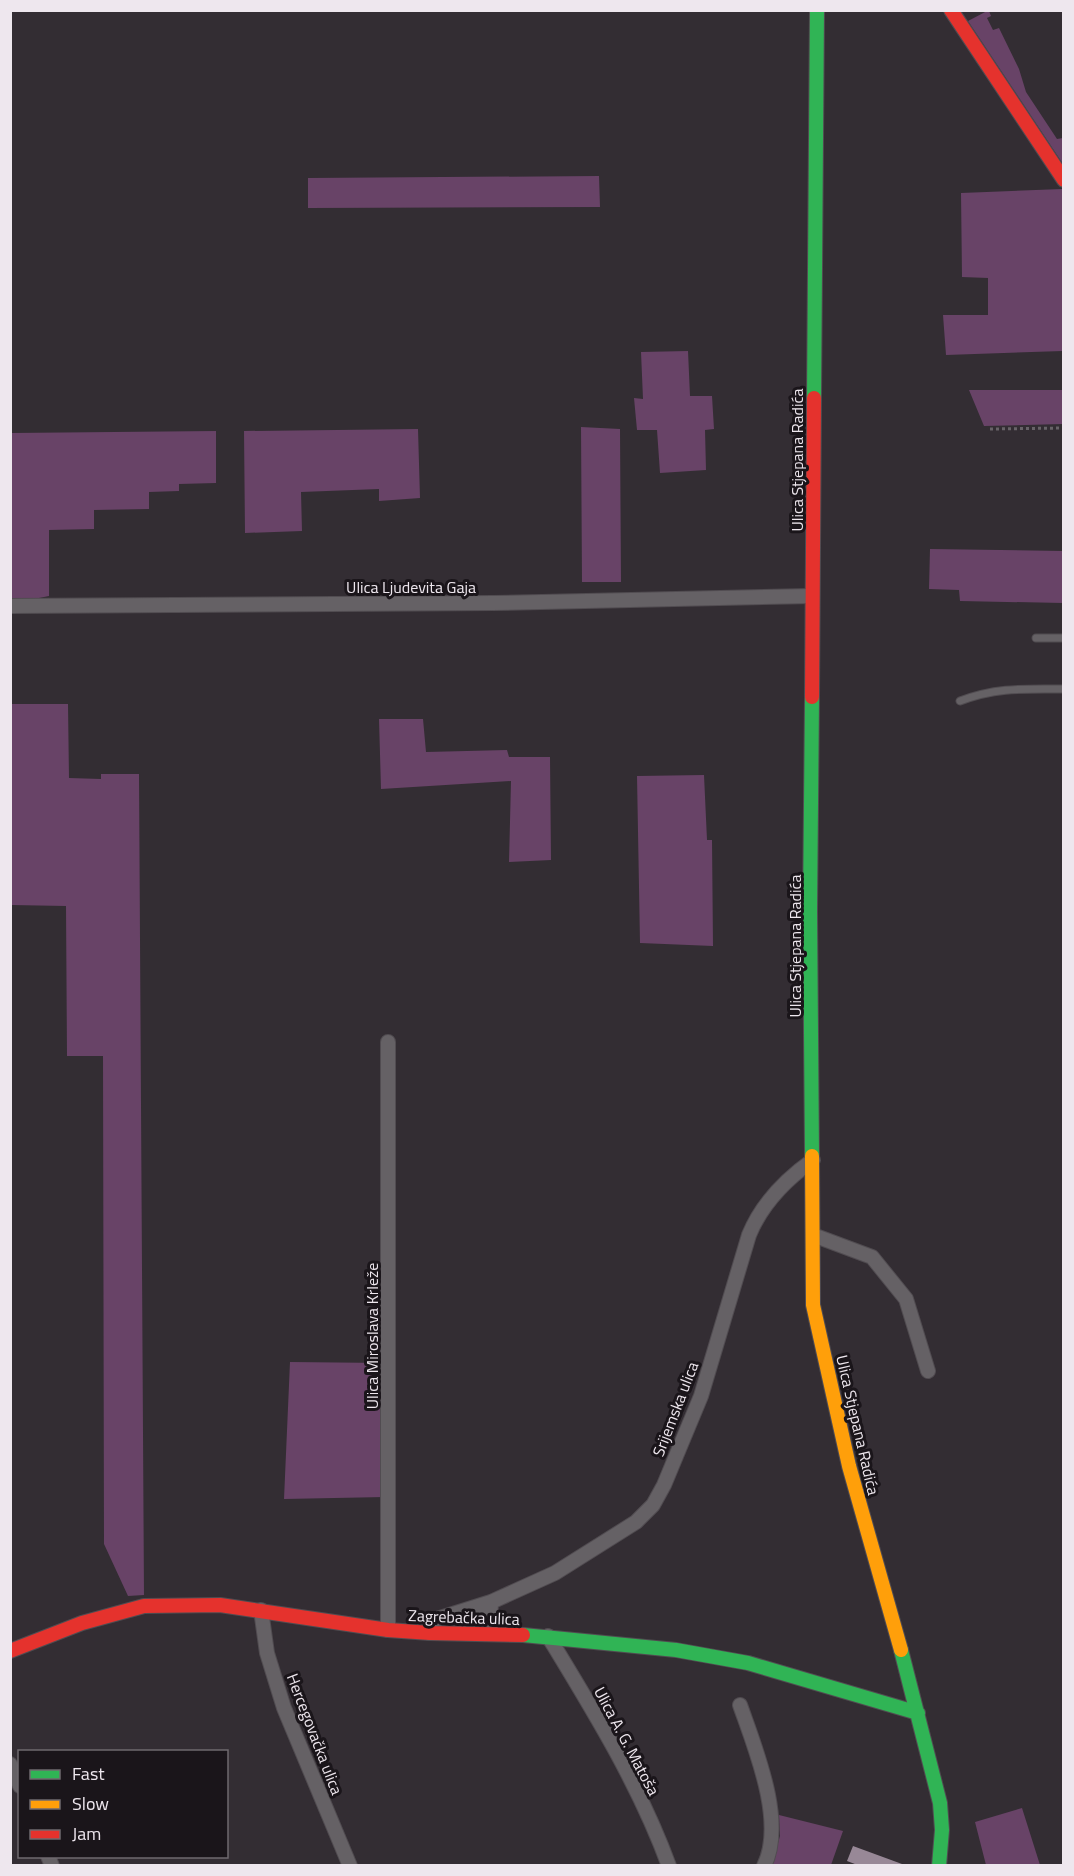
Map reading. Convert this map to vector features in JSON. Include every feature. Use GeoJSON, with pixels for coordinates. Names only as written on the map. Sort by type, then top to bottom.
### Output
{"type":"FeatureCollection","features":[{"type":"Feature","properties":{"kind":"street","name":"Ulica Stjepana Radića"},"geometry":{"type":"LineString","coordinates":[[817,10],[810,910],[813,1305],[849,1466],[918,1713],[941,1812],[942,1840],[939,1866]]}},
{"type":"Feature","properties":{"kind":"street"},"geometry":{"type":"LineString","coordinates":[[951,10],[1064,180]]}},
{"type":"Feature","properties":{"kind":"street","name":"Ulica Ljudevita Gaja"},"geometry":{"type":"LineString","coordinates":[[10,606],[493,603],[812,596]]}},
{"type":"Feature","properties":{"kind":"street","name":"Ulica Miroslava Krleže"},"geometry":{"type":"LineString","coordinates":[[388,1042],[388,1630]]}},
{"type":"Feature","properties":{"kind":"street","name":"Srijemska ulica"},"geometry":{"type":"LineString","coordinates":[[430,1634],[430,1625],[434,1620],[491,1602],[555,1574],[636,1522],[653,1505],[664,1485],[701,1396],[749,1235],[757,1216],[782,1185],[813,1160]]}},
{"type":"Feature","properties":{"kind":"street"},"geometry":{"type":"LineString","coordinates":[[813,1235],[872,1257],[906,1299],[928,1371]]}},
{"type":"Feature","properties":{"kind":"street"},"geometry":{"type":"LineString","coordinates":[[491,1602],[489,1613],[492,1633]]}},
{"type":"Feature","properties":{"kind":"street","name":"Zagrebačka ulica"},"geometry":{"type":"LineString","coordinates":[[10,1651],[82,1623],[144,1606],[220,1605],[388,1630],[430,1634],[492,1633],[548,1636],[676,1650],[748,1663],[918,1713]]}},
{"type":"Feature","properties":{"kind":"street","name":"Hercegovačka ulica"},"geometry":{"type":"LineString","coordinates":[[261,1611],[267,1653],[284,1708],[350,1866]]}},
{"type":"Feature","properties":{"kind":"street","name":"Ulica A. G. Matoša"},"geometry":{"type":"LineString","coordinates":[[548,1636],[587,1699],[625,1769],[657,1833],[669,1866]]}},
{"type":"Feature","properties":{"kind":"street"},"geometry":{"type":"LineString","coordinates":[[740,1706],[764,1776],[771,1821],[771,1842],[764,1866]]}},
{"type":"Feature","properties":{"kind":"street"},"geometry":{"type":"LineString","coordinates":[[10,1764],[18,1782]]}},
{"type":"Feature","properties":{"kind":"lane"},"geometry":{"type":"LineString","coordinates":[[1036,638],[1064,638]]}},
{"type":"Feature","properties":{"kind":"lane"},"geometry":{"type":"LineString","coordinates":[[960,701],[1000,689],[1064,689]]}},
{"type":"Feature","properties":{"kind":"path"},"geometry":{"type":"LineString","coordinates":[[990,429],[1064,428]]}},
{"type":"Feature","properties":{"kind":"shaded area"},"geometry":{"type":"Polygon","coordinates":[[[987,11],[991,16],[987,18],[993,30],[999,28],[1019,69],[1026,92],[1057,139],[1063,138],[1063,164],[968,21],[987,11]]]}},
{"type":"Feature","properties":{"kind":"shaded area"},"geometry":{"type":"Polygon","coordinates":[[[599,176],[600,207],[308,208],[308,178],[599,176]]]}},
{"type":"Feature","properties":{"kind":"shaded area"},"geometry":{"type":"Polygon","coordinates":[[[1062,189],[1064,191],[1063,351],[946,355],[943,315],[988,315],[988,278],[962,277],[961,193],[1062,189]]]}},
{"type":"Feature","properties":{"kind":"shaded area"},"geometry":{"type":"Polygon","coordinates":[[[688,351],[690,396],[712,396],[714,429],[705,430],[706,470],[660,473],[657,430],[637,430],[634,398],[643,399],[641,352],[688,351]]]}},
{"type":"Feature","properties":{"kind":"shaded area"},"geometry":{"type":"Polygon","coordinates":[[[969,390],[1063,390],[1063,424],[984,426],[969,390]]]}},
{"type":"Feature","properties":{"kind":"shaded area"},"geometry":{"type":"Polygon","coordinates":[[[581,427],[620,429],[621,582],[582,582],[581,427]]]}},
{"type":"Feature","properties":{"kind":"shaded area"},"geometry":{"type":"Polygon","coordinates":[[[418,429],[420,498],[379,501],[379,489],[301,492],[302,531],[245,533],[244,431],[418,429]]]}},
{"type":"Feature","properties":{"kind":"shaded area"},"geometry":{"type":"Polygon","coordinates":[[[216,431],[216,483],[179,484],[179,491],[149,492],[149,509],[94,510],[94,529],[49,530],[49,596],[11,598],[11,433],[216,431]]]}},
{"type":"Feature","properties":{"kind":"shaded area"},"geometry":{"type":"Polygon","coordinates":[[[930,549],[1063,551],[1063,603],[960,601],[959,590],[929,589],[930,549]]]}},
{"type":"Feature","properties":{"kind":"shaded area"},"geometry":{"type":"Polygon","coordinates":[[[11,704],[68,704],[69,778],[101,779],[101,774],[139,774],[144,1595],[128,1596],[104,1544],[103,1056],[67,1056],[66,906],[11,905],[11,704]]]}},
{"type":"Feature","properties":{"kind":"shaded area"},"geometry":{"type":"Polygon","coordinates":[[[379,719],[423,719],[426,752],[507,750],[509,757],[550,757],[551,860],[509,862],[511,781],[381,789],[379,719]]]}},
{"type":"Feature","properties":{"kind":"shaded area"},"geometry":{"type":"Polygon","coordinates":[[[704,775],[707,840],[712,840],[713,946],[640,943],[637,776],[704,775]]]}},
{"type":"Feature","properties":{"kind":"shaded area"},"geometry":{"type":"Polygon","coordinates":[[[290,1362],[385,1363],[385,1497],[284,1499],[290,1362]]]}},
{"type":"Feature","properties":{"kind":"shaded area"},"geometry":{"type":"Polygon","coordinates":[[[1022,1808],[1040,1865],[986,1865],[975,1822],[1022,1808]]]}},
{"type":"Feature","properties":{"kind":"shaded area"},"geometry":{"type":"Polygon","coordinates":[[[779,1815],[843,1831],[831,1865],[771,1866],[780,1836],[779,1815]]]}},
{"type":"Feature","properties":{"kind":"building"},"geometry":{"type":"Polygon","coordinates":[[[853,1846],[902,1864],[902,1866],[860,1866],[847,1861],[853,1846]]]}},
{"type":"Feature","properties":{"kind":"traffic: fast"},"geometry":{"type":"LineString","coordinates":[[814,398],[817,10]]}},
{"type":"Feature","properties":{"kind":"traffic: fast"},"geometry":{"type":"LineString","coordinates":[[812,697],[810,910],[812,1156]]}},
{"type":"Feature","properties":{"kind":"traffic: fast"},"geometry":{"type":"LineString","coordinates":[[523,1635],[676,1650],[748,1663],[918,1713]]}},
{"type":"Feature","properties":{"kind":"traffic: fast"},"geometry":{"type":"LineString","coordinates":[[901,1650],[940,1803],[942,1830],[939,1866]]}},
{"type":"Feature","properties":{"kind":"traffic: slow"},"geometry":{"type":"LineString","coordinates":[[812,1156],[813,1305],[849,1466],[901,1650]]}},
{"type":"Feature","properties":{"kind":"traffic: jam"},"geometry":{"type":"LineString","coordinates":[[951,10],[1064,180]]}},
{"type":"Feature","properties":{"kind":"traffic: jam"},"geometry":{"type":"LineString","coordinates":[[812,697],[814,398]]}},
{"type":"Feature","properties":{"kind":"traffic: jam"},"geometry":{"type":"LineString","coordinates":[[10,1651],[82,1623],[144,1606],[220,1605],[388,1630],[523,1635]]}}]}
